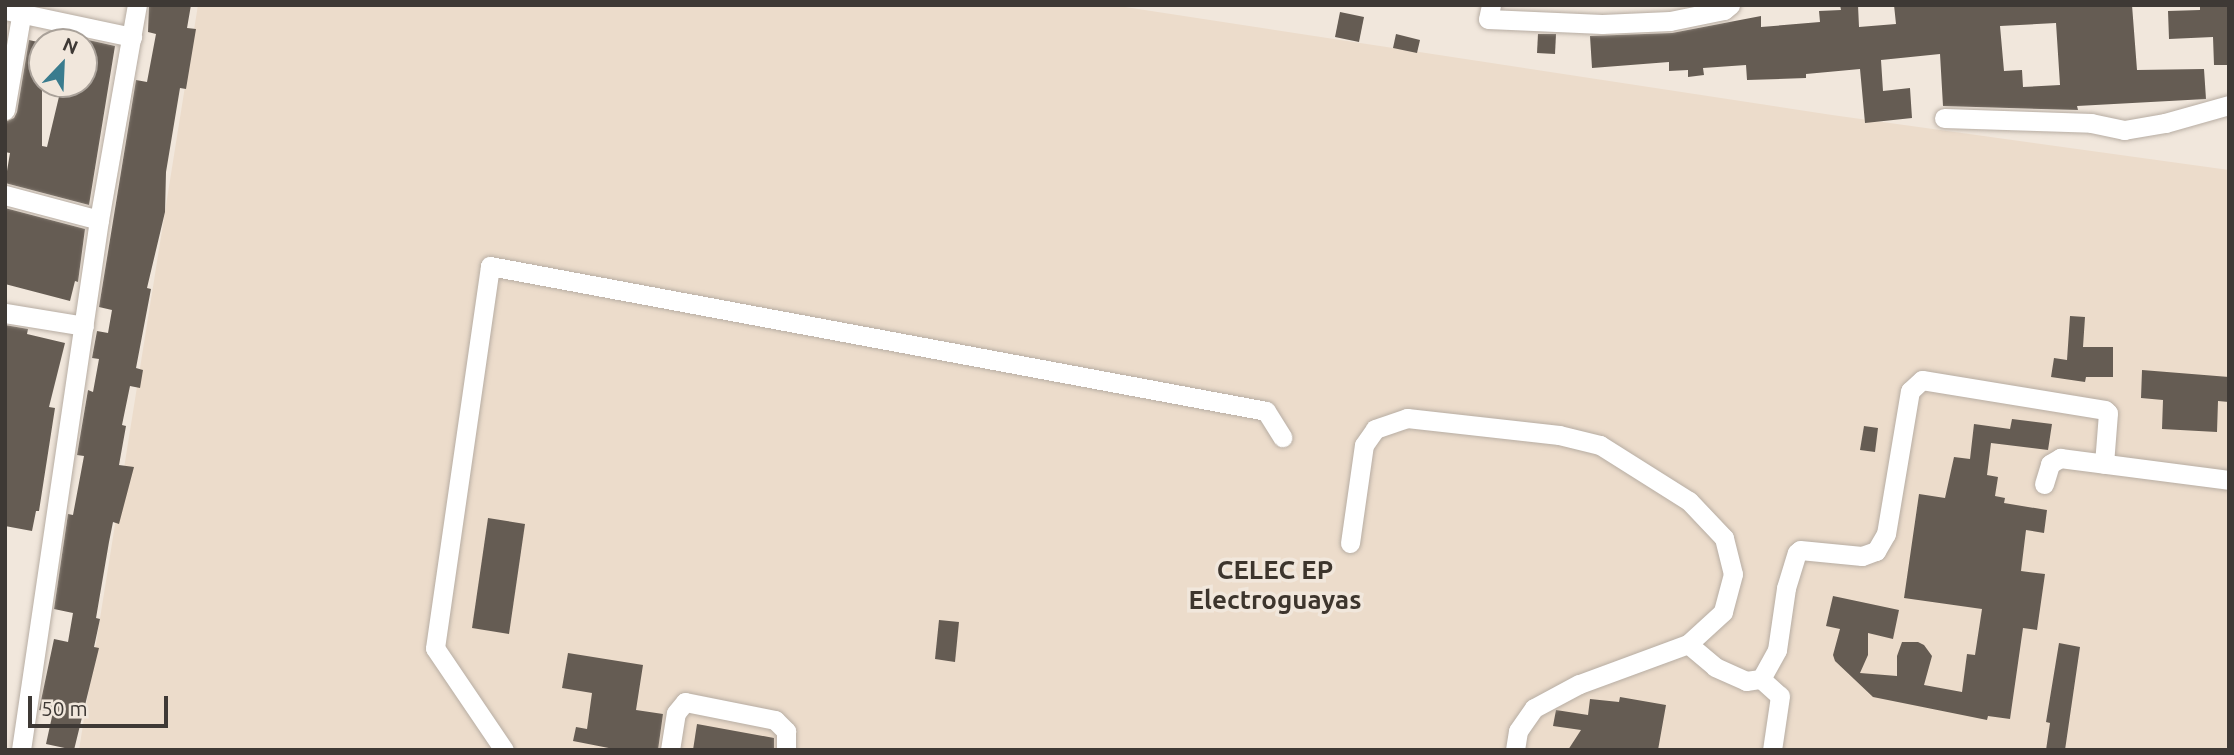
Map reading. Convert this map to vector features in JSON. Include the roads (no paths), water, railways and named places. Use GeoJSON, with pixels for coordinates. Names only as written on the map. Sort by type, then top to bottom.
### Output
{"type":"FeatureCollection","features":[{"type":"Feature","properties":{"kind":"street"},"geometry":{"type":"LineString","coordinates":[[21,750],[99,220],[137,5]]}},
{"type":"Feature","properties":{"kind":"street"},"geometry":{"type":"LineString","coordinates":[[1490,12],[1602,24],[1670,22],[1724,10],[1730,5]]}},
{"type":"Feature","properties":{"kind":"street"},"geometry":{"type":"LineString","coordinates":[[5,110],[17,9],[132,37]]}},
{"type":"Feature","properties":{"kind":"street"},"geometry":{"type":"LineString","coordinates":[[1944,118],[2091,123],[2123,130],[2165,123],[2229,105]]}},
{"type":"Feature","properties":{"kind":"street"},"geometry":{"type":"LineString","coordinates":[[5,195],[99,220]]}},
{"type":"Feature","properties":{"kind":"street"},"geometry":{"type":"LineString","coordinates":[[504,750],[435,648],[490,266],[1266,411],[1282,437]]}},
{"type":"Feature","properties":{"kind":"street"},"geometry":{"type":"LineString","coordinates":[[5,313],[84,326]]}},
{"type":"Feature","properties":{"kind":"street"},"geometry":{"type":"LineString","coordinates":[[1760,679],[1777,650],[1786,588],[1797,553],[1800,550],[1863,556],[1877,551],[1882,543],[1910,391],[1922,380],[2105,410],[2108,413],[2104,464]]}},
{"type":"Feature","properties":{"kind":"street"},"geometry":{"type":"LineString","coordinates":[[1350,543],[1364,445],[1375,429],[1408,418],[1559,435],[1600,445],[1689,501],[1724,538],[1733,574],[1723,612],[1688,644],[1579,684],[1534,708],[1518,731],[1514,750]]}},
{"type":"Feature","properties":{"kind":"street"},"geometry":{"type":"LineString","coordinates":[[2045,484],[2054,460],[2229,480]]}},
{"type":"Feature","properties":{"kind":"street"},"geometry":{"type":"LineString","coordinates":[[1688,644],[1715,667],[1746,681],[1760,679],[1780,696],[1772,750]]}},
{"type":"Feature","properties":{"kind":"street"},"geometry":{"type":"LineString","coordinates":[[670,750],[676,713],[685,702],[775,720],[786,731],[786,750]]}},
{"type":"Feature","properties":{"kind":"district","name":"CELEC EP Electroguayas"},"geometry":{"type":"Point","coordinates":[1275,585]}}]}
